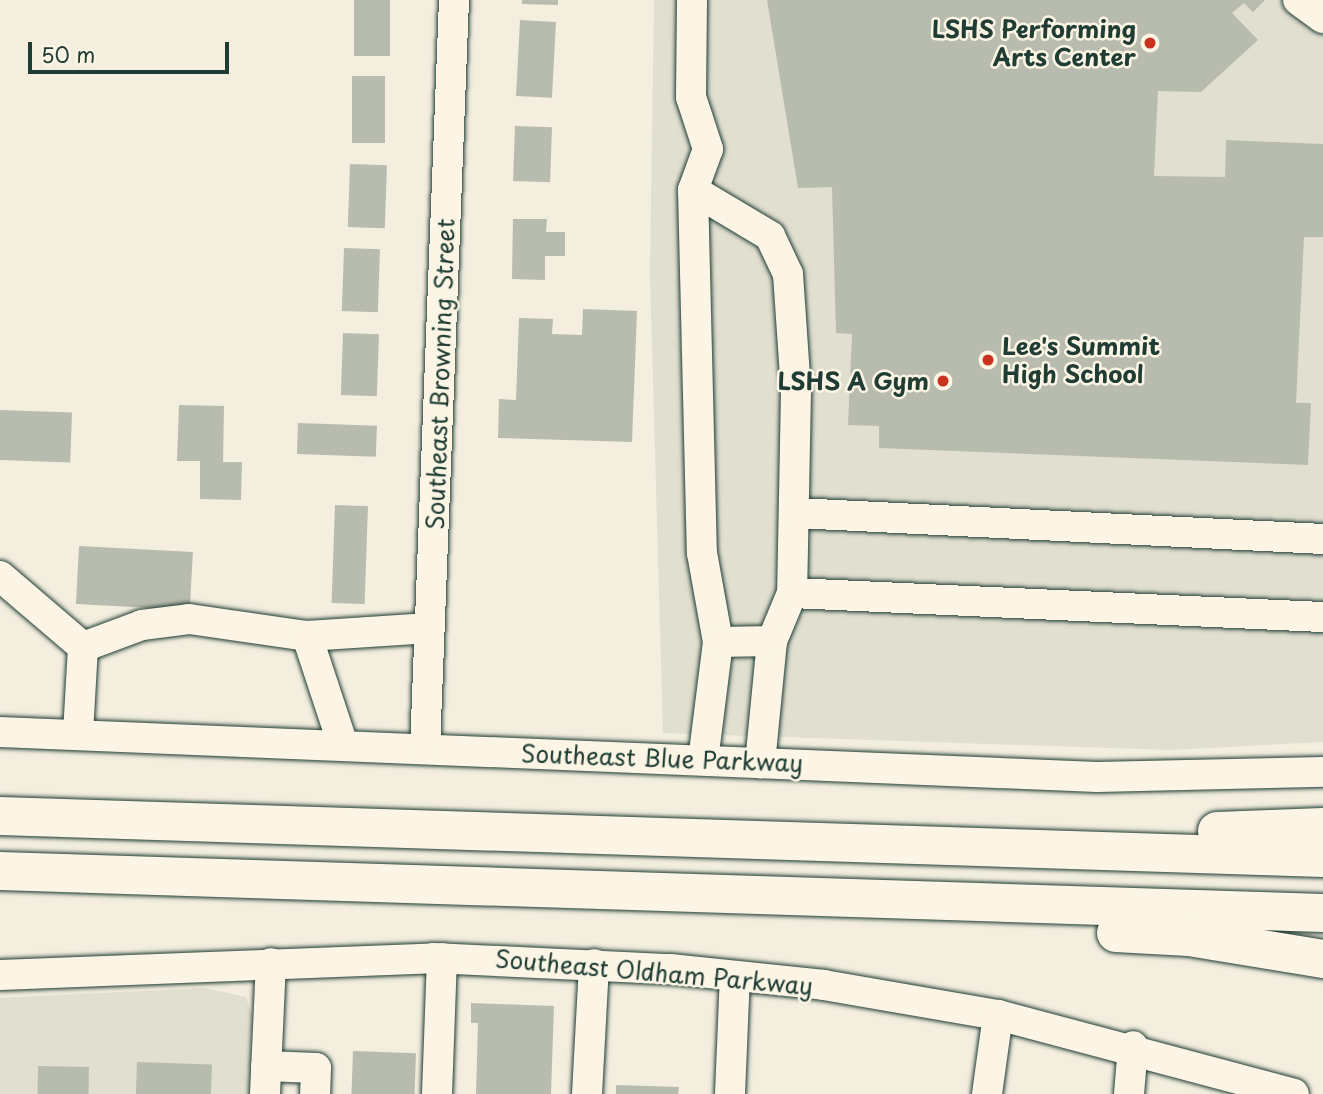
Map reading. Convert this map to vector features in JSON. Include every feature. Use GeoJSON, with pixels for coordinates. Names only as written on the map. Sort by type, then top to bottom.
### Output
{"type":"FeatureCollection","features":[{"type":"Feature","properties":{"kind":"highway"},"geometry":{"type":"LineString","coordinates":[[0,816],[1323,858]]}},
{"type":"Feature","properties":{"kind":"highway"},"geometry":{"type":"LineString","coordinates":[[844,842],[871,822],[1171,832],[1323,827]]}},
{"type":"Feature","properties":{"kind":"highway"},"geometry":{"type":"LineString","coordinates":[[0,871],[1323,914]]}},
{"type":"Feature","properties":{"kind":"highway"},"geometry":{"type":"LineString","coordinates":[[800,898],[824,919],[1189,937],[1323,959]]}},
{"type":"Feature","properties":{"kind":"street","name":"Southeast Browning Street"},"geometry":{"type":"LineString","coordinates":[[425,748],[454,0]]}},
{"type":"Feature","properties":{"kind":"street"},"geometry":{"type":"LineString","coordinates":[[692,0],[691,97],[708,149],[693,190],[702,554],[718,642],[703,760]]}},
{"type":"Feature","properties":{"kind":"street"},"geometry":{"type":"LineString","coordinates":[[1298,0],[1323,18]]}},
{"type":"Feature","properties":{"kind":"street"},"geometry":{"type":"LineString","coordinates":[[693,190],[770,236],[788,274],[796,513],[792,593],[772,641],[760,762]]}},
{"type":"Feature","properties":{"kind":"street"},"geometry":{"type":"LineString","coordinates":[[796,513],[1323,539]]}},
{"type":"Feature","properties":{"kind":"street"},"geometry":{"type":"LineString","coordinates":[[0,576],[83,647]]}},
{"type":"Feature","properties":{"kind":"street"},"geometry":{"type":"LineString","coordinates":[[792,593],[1323,617]]}},
{"type":"Feature","properties":{"kind":"street"},"geometry":{"type":"LineString","coordinates":[[83,647],[142,625],[189,619],[307,636],[430,628]]}},
{"type":"Feature","properties":{"kind":"street"},"geometry":{"type":"LineString","coordinates":[[307,636],[343,745]]}},
{"type":"Feature","properties":{"kind":"street"},"geometry":{"type":"LineString","coordinates":[[718,642],[772,641]]}},
{"type":"Feature","properties":{"kind":"street"},"geometry":{"type":"LineString","coordinates":[[78,735],[83,647]]}},
{"type":"Feature","properties":{"kind":"street","name":"Southeast Blue Parkway"},"geometry":{"type":"LineString","coordinates":[[0,732],[1171,778],[1323,772]]}},
{"type":"Feature","properties":{"kind":"street"},"geometry":{"type":"LineString","coordinates":[[437,1094],[442,958]]}},
{"type":"Feature","properties":{"kind":"street","name":"Southeast Oldham Parkway"},"geometry":{"type":"LineString","coordinates":[[0,975],[442,958],[594,964],[735,976],[998,1015],[1133,1046],[1294,1094]]}},
{"type":"Feature","properties":{"kind":"street"},"geometry":{"type":"LineString","coordinates":[[271,963],[266,1080],[316,1068],[315,1094]]}},
{"type":"Feature","properties":{"kind":"street"},"geometry":{"type":"LineString","coordinates":[[587,1094],[594,964]]}},
{"type":"Feature","properties":{"kind":"street"},"geometry":{"type":"LineString","coordinates":[[730,1094],[735,976]]}},
{"type":"Feature","properties":{"kind":"street"},"geometry":{"type":"LineString","coordinates":[[986,1094],[998,1015]]}},
{"type":"Feature","properties":{"kind":"street"},"geometry":{"type":"LineString","coordinates":[[1129,1094],[1133,1046]]}},
{"type":"Feature","properties":{"kind":"shaded area","name":"Lee's Summit High School"},"geometry":{"type":"Polygon","coordinates":[[[654,0],[1323,0],[1323,742],[1170,750],[663,733],[650,275],[654,0]]]}},
{"type":"Feature","properties":{"kind":"shaded area"},"geometry":{"type":"Polygon","coordinates":[[[205,988],[246,997],[252,1015],[249,1094],[0,1094],[0,998],[205,988]]]}},
{"type":"Feature","properties":{"kind":"building"},"geometry":{"type":"Polygon","coordinates":[[[354,0],[390,0],[390,56],[354,56],[354,0]]]}},
{"type":"Feature","properties":{"kind":"building"},"geometry":{"type":"Polygon","coordinates":[[[522,0],[558,0],[558,5],[522,4],[522,0]]]}},
{"type":"Feature","properties":{"kind":"building","name":"Lee's Summit High School"},"geometry":{"type":"Polygon","coordinates":[[[767,0],[1265,0],[1253,12],[1244,3],[1232,13],[1258,40],[1201,92],[1158,91],[1154,176],[1225,177],[1226,140],[1323,144],[1323,237],[1304,237],[1296,403],[1311,403],[1308,465],[879,448],[879,426],[848,425],[852,334],[836,333],[832,187],[798,188],[767,0]]]}},
{"type":"Feature","properties":{"kind":"building"},"geometry":{"type":"Polygon","coordinates":[[[520,20],[556,22],[552,98],[516,96],[520,20]]]}},
{"type":"Feature","properties":{"kind":"building"},"geometry":{"type":"Polygon","coordinates":[[[352,76],[385,76],[385,143],[352,143],[352,76]]]}},
{"type":"Feature","properties":{"kind":"building"},"geometry":{"type":"Polygon","coordinates":[[[515,126],[552,127],[550,182],[513,181],[515,126]]]}},
{"type":"Feature","properties":{"kind":"building"},"geometry":{"type":"Polygon","coordinates":[[[350,164],[387,165],[385,228],[348,227],[350,164]]]}},
{"type":"Feature","properties":{"kind":"building"},"geometry":{"type":"Polygon","coordinates":[[[513,219],[547,219],[546,232],[565,232],[565,256],[545,256],[545,280],[512,279],[513,219]]]}},
{"type":"Feature","properties":{"kind":"building"},"geometry":{"type":"Polygon","coordinates":[[[344,248],[380,249],[378,312],[342,311],[344,248]]]}},
{"type":"Feature","properties":{"kind":"building"},"geometry":{"type":"Polygon","coordinates":[[[583,309],[637,311],[632,442],[498,438],[499,399],[516,400],[519,318],[553,319],[552,334],[582,335],[583,309]]]}},
{"type":"Feature","properties":{"kind":"building"},"geometry":{"type":"Polygon","coordinates":[[[343,333],[379,334],[377,396],[341,395],[343,333]]]}},
{"type":"Feature","properties":{"kind":"building"},"geometry":{"type":"Polygon","coordinates":[[[179,405],[224,406],[223,462],[242,462],[241,500],[200,499],[200,461],[177,461],[179,405]]]}},
{"type":"Feature","properties":{"kind":"building"},"geometry":{"type":"Polygon","coordinates":[[[0,410],[72,413],[70,462],[0,460],[0,410]]]}},
{"type":"Feature","properties":{"kind":"building"},"geometry":{"type":"Polygon","coordinates":[[[298,423],[377,426],[376,457],[297,454],[298,423]]]}},
{"type":"Feature","properties":{"kind":"building"},"geometry":{"type":"Polygon","coordinates":[[[335,505],[368,506],[365,604],[332,603],[335,505]]]}},
{"type":"Feature","properties":{"kind":"building"},"geometry":{"type":"Polygon","coordinates":[[[79,546],[193,552],[190,610],[76,604],[79,546]]]}},
{"type":"Feature","properties":{"kind":"building"},"geometry":{"type":"Polygon","coordinates":[[[471,1003],[554,1006],[551,1094],[476,1094],[478,1023],[471,1023],[471,1003]]]}},
{"type":"Feature","properties":{"kind":"building"},"geometry":{"type":"Polygon","coordinates":[[[353,1051],[416,1053],[415,1094],[351,1094],[353,1051]]]}},
{"type":"Feature","properties":{"kind":"building"},"geometry":{"type":"Polygon","coordinates":[[[137,1062],[212,1065],[211,1094],[136,1094],[137,1062]]]}},
{"type":"Feature","properties":{"kind":"building"},"geometry":{"type":"Polygon","coordinates":[[[38,1066],[89,1067],[89,1094],[38,1094],[38,1066]]]}},
{"type":"Feature","properties":{"kind":"building"},"geometry":{"type":"Polygon","coordinates":[[[616,1085],[679,1087],[678,1094],[616,1094],[616,1085]]]}},
{"type":"Feature","properties":{"kind":"place","name":"LSHS Performing Arts Center"},"geometry":{"type":"Point","coordinates":[1150,43]}},
{"type":"Feature","properties":{"kind":"place","name":"Lee's Summit High School"},"geometry":{"type":"Point","coordinates":[988,360]}},
{"type":"Feature","properties":{"kind":"place","name":"LSHS A Gym"},"geometry":{"type":"Point","coordinates":[943,381]}}]}
